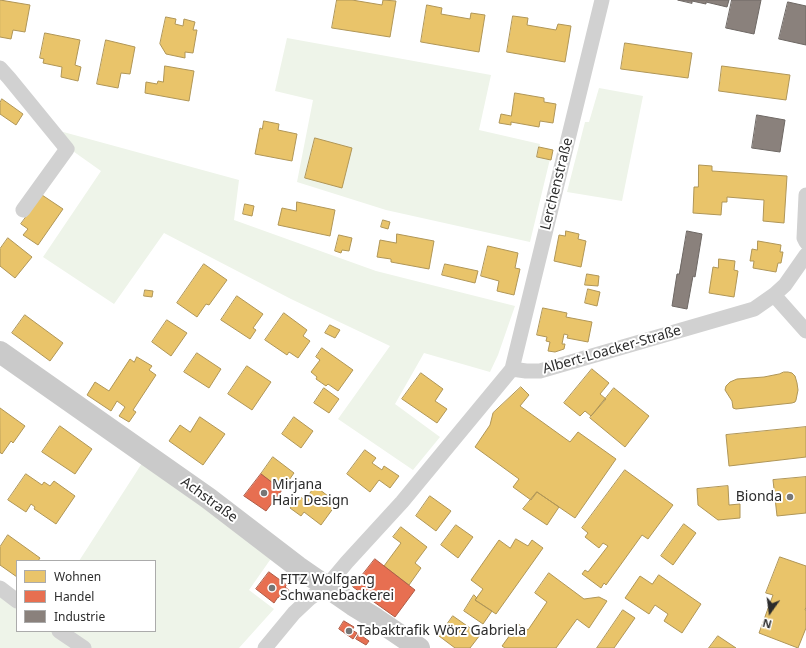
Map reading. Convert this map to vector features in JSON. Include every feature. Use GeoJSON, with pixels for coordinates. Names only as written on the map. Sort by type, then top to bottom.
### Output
{"type":"FeatureCollection","features":[{"type":"Feature","properties":{"kind":"main road","name":"Achstraße"},"geometry":{"type":"LineString","coordinates":[[0,352],[208,498],[326,587],[418,648]]}},
{"type":"Feature","properties":{"kind":"street","name":"Lerchenstraße"},"geometry":{"type":"LineString","coordinates":[[512,369],[602,0]]}},
{"type":"Feature","properties":{"kind":"street"},"geometry":{"type":"LineString","coordinates":[[0,68],[67,149],[23,210]]}},
{"type":"Feature","properties":{"kind":"street"},"geometry":{"type":"LineString","coordinates":[[806,195],[804,238],[806,242]]}},
{"type":"Feature","properties":{"kind":"street","name":"Albert-Loacker-Straße"},"geometry":{"type":"LineString","coordinates":[[512,369],[540,371],[754,309],[785,285],[806,255]]}},
{"type":"Feature","properties":{"kind":"street"},"geometry":{"type":"LineString","coordinates":[[774,295],[806,331]]}},
{"type":"Feature","properties":{"kind":"street"},"geometry":{"type":"LineString","coordinates":[[265,648],[294,613],[310,598],[326,587],[402,502],[512,369]]}},
{"type":"Feature","properties":{"kind":"street"},"geometry":{"type":"LineString","coordinates":[[0,588],[16,600]]}},
{"type":"Feature","properties":{"kind":"street"},"geometry":{"type":"LineString","coordinates":[[60,632],[84,648]]}},
{"type":"Feature","properties":{"kind":"shaded area"},"geometry":{"type":"Polygon","coordinates":[[[287,38],[491,75],[479,130],[540,144],[537,157],[550,159],[530,242],[386,210],[297,182],[313,100],[275,91],[287,38]]]}},
{"type":"Feature","properties":{"kind":"shaded area"},"geometry":{"type":"Polygon","coordinates":[[[599,88],[643,96],[622,201],[567,192],[585,122],[589,122],[599,88]]]}},
{"type":"Feature","properties":{"kind":"shaded area"},"geometry":{"type":"Polygon","coordinates":[[[56,130],[239,180],[234,220],[376,271],[515,306],[498,355],[490,372],[424,353],[395,404],[440,437],[413,470],[338,419],[390,346],[291,299],[164,233],[114,304],[43,257],[101,171],[70,149],[56,130]]]}},
{"type":"Feature","properties":{"kind":"shaded area"},"geometry":{"type":"Polygon","coordinates":[[[146,457],[277,550],[249,590],[274,609],[239,648],[0,648],[0,588],[16,600],[16,632],[156,632],[156,560],[80,560],[146,457]]]}},
{"type":"Feature","properties":{"kind":"building: Wohnen"},"geometry":{"type":"Polygon","coordinates":[[[0,0],[30,5],[25,32],[13,30],[11,39],[0,37],[0,0]]]}},
{"type":"Feature","properties":{"kind":"building: Wohnen"},"geometry":{"type":"Polygon","coordinates":[[[337,0],[352,0],[382,5],[383,0],[396,1],[390,37],[332,28],[337,0]]]}},
{"type":"Feature","properties":{"kind":"building: Wohnen"},"geometry":{"type":"Polygon","coordinates":[[[427,5],[442,8],[441,14],[470,19],[471,13],[485,15],[479,52],[421,42],[427,5]]]}},
{"type":"Feature","properties":{"kind":"building: Wohnen"},"geometry":{"type":"Polygon","coordinates":[[[513,16],[528,18],[527,25],[556,30],[558,24],[571,26],[565,62],[507,52],[513,16]]]}},
{"type":"Feature","properties":{"kind":"building: Wohnen"},"geometry":{"type":"Polygon","coordinates":[[[166,17],[176,19],[175,24],[183,26],[184,19],[195,22],[193,30],[197,30],[193,53],[185,52],[185,58],[166,54],[160,44],[166,17]]]}},
{"type":"Feature","properties":{"kind":"building: Wohnen"},"geometry":{"type":"Polygon","coordinates":[[[45,33],[80,40],[75,65],[81,67],[78,81],[61,77],[62,67],[43,63],[44,59],[40,58],[45,33]]]}},
{"type":"Feature","properties":{"kind":"building: Wohnen"},"geometry":{"type":"Polygon","coordinates":[[[106,40],[135,47],[130,74],[121,73],[118,88],[97,84],[106,40]]]}},
{"type":"Feature","properties":{"kind":"building: Wohnen"},"geometry":{"type":"Polygon","coordinates":[[[625,43],[692,53],[688,78],[621,69],[625,43]]]}},
{"type":"Feature","properties":{"kind":"building: Wohnen"},"geometry":{"type":"Polygon","coordinates":[[[165,66],[194,71],[189,101],[145,93],[146,82],[157,84],[158,81],[163,82],[165,66]]]}},
{"type":"Feature","properties":{"kind":"building: Wohnen"},"geometry":{"type":"Polygon","coordinates":[[[722,66],[790,75],[786,100],[719,91],[722,66]]]}},
{"type":"Feature","properties":{"kind":"building: Wohnen"},"geometry":{"type":"Polygon","coordinates":[[[515,93],[544,98],[544,102],[556,104],[553,123],[540,121],[539,127],[511,122],[511,125],[499,123],[501,114],[511,116],[515,93]]]}},
{"type":"Feature","properties":{"kind":"building: Wohnen"},"geometry":{"type":"Polygon","coordinates":[[[2,99],[23,114],[16,125],[0,114],[0,103],[2,99]]]}},
{"type":"Feature","properties":{"kind":"building: Wohnen"},"geometry":{"type":"Polygon","coordinates":[[[264,121],[279,124],[278,130],[297,134],[292,161],[255,154],[260,128],[262,129],[264,121]]]}},
{"type":"Feature","properties":{"kind":"building: Wohnen"},"geometry":{"type":"Polygon","coordinates":[[[315,138],[352,148],[342,188],[305,178],[315,138]]]}},
{"type":"Feature","properties":{"kind":"building: Wohnen"},"geometry":{"type":"Polygon","coordinates":[[[539,147],[553,150],[551,160],[537,157],[539,147]]]}},
{"type":"Feature","properties":{"kind":"building: Wohnen"},"geometry":{"type":"Polygon","coordinates":[[[699,165],[712,166],[712,171],[787,176],[784,223],[763,221],[764,200],[727,197],[727,202],[722,202],[721,215],[693,213],[694,187],[698,187],[699,165]]]}},
{"type":"Feature","properties":{"kind":"building: Wohnen"},"geometry":{"type":"Polygon","coordinates":[[[42,195],[63,209],[38,245],[23,235],[28,229],[21,224],[42,195]]]}},
{"type":"Feature","properties":{"kind":"building: Wohnen"},"geometry":{"type":"Polygon","coordinates":[[[297,202],[335,210],[330,236],[278,225],[282,208],[296,211],[297,202]]]}},
{"type":"Feature","properties":{"kind":"building: Wohnen"},"geometry":{"type":"Polygon","coordinates":[[[245,204],[254,206],[252,216],[243,214],[245,204]]]}},
{"type":"Feature","properties":{"kind":"building: Wohnen"},"geometry":{"type":"Polygon","coordinates":[[[383,220],[390,222],[388,229],[381,227],[383,220]]]}},
{"type":"Feature","properties":{"kind":"building: Wohnen"},"geometry":{"type":"Polygon","coordinates":[[[566,231],[579,234],[578,239],[586,241],[581,267],[554,261],[559,235],[565,236],[566,231]]]}},
{"type":"Feature","properties":{"kind":"building: Wohnen"},"geometry":{"type":"Polygon","coordinates":[[[397,234],[434,241],[429,269],[391,262],[391,259],[377,257],[380,240],[396,243],[397,234]]]}},
{"type":"Feature","properties":{"kind":"building: Wohnen"},"geometry":{"type":"Polygon","coordinates":[[[339,235],[352,238],[349,251],[342,250],[341,253],[335,251],[339,235]]]}},
{"type":"Feature","properties":{"kind":"building: Wohnen"},"geometry":{"type":"Polygon","coordinates":[[[8,238],[32,257],[15,278],[0,266],[0,249],[8,238]]]}},
{"type":"Feature","properties":{"kind":"building: Wohnen"},"geometry":{"type":"Polygon","coordinates":[[[758,241],[781,245],[780,252],[783,252],[781,263],[778,263],[776,272],[753,268],[754,261],[750,261],[752,249],[757,250],[758,241]]]}},
{"type":"Feature","properties":{"kind":"building: Wohnen"},"geometry":{"type":"Polygon","coordinates":[[[488,246],[518,253],[515,268],[520,269],[514,295],[497,291],[499,281],[481,276],[488,246]]]}},
{"type":"Feature","properties":{"kind":"building: Wohnen"},"geometry":{"type":"Polygon","coordinates":[[[719,259],[735,261],[734,270],[738,271],[734,297],[709,293],[713,267],[718,268],[719,259]]]}},
{"type":"Feature","properties":{"kind":"building: Wohnen"},"geometry":{"type":"Polygon","coordinates":[[[204,264],[227,280],[209,305],[206,304],[197,317],[177,303],[204,264]]]}},
{"type":"Feature","properties":{"kind":"building: Wohnen"},"geometry":{"type":"Polygon","coordinates":[[[445,264],[478,271],[475,283],[442,275],[445,264]]]}},
{"type":"Feature","properties":{"kind":"building: Wohnen"},"geometry":{"type":"Polygon","coordinates":[[[587,274],[599,276],[598,286],[585,285],[587,274]]]}},
{"type":"Feature","properties":{"kind":"building: Wohnen"},"geometry":{"type":"Polygon","coordinates":[[[588,289],[600,292],[597,306],[585,303],[588,289]]]}},
{"type":"Feature","properties":{"kind":"building: Wohnen"},"geometry":{"type":"Polygon","coordinates":[[[145,290],[153,291],[152,297],[144,296],[145,290]]]}},
{"type":"Feature","properties":{"kind":"building: Wohnen"},"geometry":{"type":"Polygon","coordinates":[[[237,296],[263,314],[253,328],[256,330],[250,339],[221,320],[237,296]]]}},
{"type":"Feature","properties":{"kind":"building: Wohnen"},"geometry":{"type":"Polygon","coordinates":[[[543,308],[567,313],[566,317],[592,322],[588,342],[567,338],[568,335],[564,334],[562,344],[565,344],[564,349],[555,352],[548,351],[550,342],[546,341],[547,337],[537,335],[543,308]]]}},
{"type":"Feature","properties":{"kind":"building: Wohnen"},"geometry":{"type":"Polygon","coordinates":[[[284,313],[307,330],[303,336],[310,341],[298,358],[289,352],[287,355],[265,340],[284,313]]]}},
{"type":"Feature","properties":{"kind":"building: Wohnen"},"geometry":{"type":"Polygon","coordinates":[[[25,315],[63,343],[50,361],[12,333],[25,315]]]}},
{"type":"Feature","properties":{"kind":"building: Wohnen"},"geometry":{"type":"Polygon","coordinates":[[[167,320],[187,333],[171,356],[152,342],[167,320]]]}},
{"type":"Feature","properties":{"kind":"building: Wohnen"},"geometry":{"type":"Polygon","coordinates":[[[330,325],[340,330],[335,338],[325,333],[330,325]]]}},
{"type":"Feature","properties":{"kind":"building: Wohnen"},"geometry":{"type":"Polygon","coordinates":[[[322,348],[353,370],[338,391],[328,384],[326,386],[316,379],[317,377],[311,372],[320,360],[316,357],[322,348]]]}},
{"type":"Feature","properties":{"kind":"building: Wohnen"},"geometry":{"type":"Polygon","coordinates":[[[197,353],[221,369],[209,388],[184,372],[197,353]]]}},
{"type":"Feature","properties":{"kind":"building: Wohnen"},"geometry":{"type":"Polygon","coordinates":[[[137,357],[152,366],[149,370],[156,375],[133,410],[136,412],[129,422],[119,416],[125,407],[117,401],[111,411],[87,395],[95,382],[109,391],[130,359],[134,362],[137,357]]]}},
{"type":"Feature","properties":{"kind":"building: Wohnen"},"geometry":{"type":"Polygon","coordinates":[[[247,366],[271,382],[252,410],[228,394],[247,366]]]}},
{"type":"Feature","properties":{"kind":"building: Wohnen"},"geometry":{"type":"Polygon","coordinates":[[[592,369],[609,383],[600,394],[606,399],[591,416],[585,411],[580,416],[564,403],[592,369]]]}},
{"type":"Feature","properties":{"kind":"building: Wohnen"},"geometry":{"type":"Polygon","coordinates":[[[784,372],[792,373],[795,376],[798,390],[795,402],[736,409],[733,408],[732,401],[725,390],[726,386],[730,382],[737,379],[764,377],[784,372]]]}},
{"type":"Feature","properties":{"kind":"building: Wohnen"},"geometry":{"type":"Polygon","coordinates":[[[421,373],[443,389],[435,401],[447,409],[437,423],[402,399],[421,373]]]}},
{"type":"Feature","properties":{"kind":"building: Wohnen"},"geometry":{"type":"Polygon","coordinates":[[[521,387],[529,395],[520,406],[570,442],[578,432],[616,459],[575,518],[537,492],[531,500],[513,487],[519,479],[475,447],[490,425],[493,413],[521,387]]]}},
{"type":"Feature","properties":{"kind":"building: Wohnen"},"geometry":{"type":"Polygon","coordinates":[[[324,388],[339,399],[329,413],[314,403],[324,388]]]}},
{"type":"Feature","properties":{"kind":"building: Wohnen"},"geometry":{"type":"Polygon","coordinates":[[[614,388],[649,416],[625,447],[590,418],[614,388]]]}},
{"type":"Feature","properties":{"kind":"building: Wohnen"},"geometry":{"type":"Polygon","coordinates":[[[0,408],[25,426],[13,443],[11,441],[2,454],[0,452],[0,408]]]}},
{"type":"Feature","properties":{"kind":"building: Wohnen"},"geometry":{"type":"Polygon","coordinates":[[[200,417],[225,434],[203,465],[169,441],[180,425],[190,432],[200,417]]]}},
{"type":"Feature","properties":{"kind":"building: Wohnen"},"geometry":{"type":"Polygon","coordinates":[[[294,417],[313,431],[301,448],[282,434],[294,417]]]}},
{"type":"Feature","properties":{"kind":"building: Wohnen"},"geometry":{"type":"Polygon","coordinates":[[[60,426],[92,449],[75,474],[42,452],[60,426]]]}},
{"type":"Feature","properties":{"kind":"building: Wohnen"},"geometry":{"type":"Polygon","coordinates":[[[806,427],[806,457],[729,466],[726,435],[806,427]]]}},
{"type":"Feature","properties":{"kind":"building: Wohnen"},"geometry":{"type":"Polygon","coordinates":[[[365,450],[376,458],[372,463],[382,470],[384,466],[399,476],[390,488],[379,480],[370,492],[347,474],[365,450]]]}},
{"type":"Feature","properties":{"kind":"building: Wohnen"},"geometry":{"type":"Polygon","coordinates":[[[273,457],[294,473],[282,490],[261,474],[273,457]]]}},
{"type":"Feature","properties":{"kind":"building: Wohnen"},"geometry":{"type":"Polygon","coordinates":[[[625,470],[673,505],[648,539],[642,535],[606,585],[604,583],[601,588],[582,574],[585,570],[588,572],[608,546],[603,543],[599,548],[585,537],[588,533],[582,528],[625,470]]]}},
{"type":"Feature","properties":{"kind":"building: Wohnen"},"geometry":{"type":"Polygon","coordinates":[[[26,474],[42,485],[44,482],[50,486],[54,481],[75,496],[56,524],[34,509],[35,507],[31,504],[26,512],[8,500],[26,474]]]}},
{"type":"Feature","properties":{"kind":"building: Wohnen","name":"Bionda"},"geometry":{"type":"Polygon","coordinates":[[[806,477],[806,513],[777,516],[773,480],[806,477]]]}},
{"type":"Feature","properties":{"kind":"building: Wohnen"},"geometry":{"type":"Polygon","coordinates":[[[315,486],[337,503],[321,525],[304,512],[301,516],[290,508],[299,496],[305,500],[315,486]]]}},
{"type":"Feature","properties":{"kind":"building: Wohnen"},"geometry":{"type":"Polygon","coordinates":[[[728,486],[729,505],[740,504],[740,518],[718,520],[698,505],[697,489],[728,486]]]}},
{"type":"Feature","properties":{"kind":"building: Wohnen"},"geometry":{"type":"Polygon","coordinates":[[[537,492],[559,507],[547,525],[523,509],[537,492]]]}},
{"type":"Feature","properties":{"kind":"building: Wohnen"},"geometry":{"type":"Polygon","coordinates":[[[430,496],[451,511],[436,531],[416,516],[430,496]]]}},
{"type":"Feature","properties":{"kind":"building: Wohnen"},"geometry":{"type":"Polygon","coordinates":[[[684,524],[696,533],[673,565],[661,556],[684,524]]]}},
{"type":"Feature","properties":{"kind":"building: Wohnen"},"geometry":{"type":"Polygon","coordinates":[[[456,525],[473,537],[458,558],[441,545],[456,525]]]}},
{"type":"Feature","properties":{"kind":"building: Wohnen"},"geometry":{"type":"Polygon","coordinates":[[[401,527],[427,547],[415,563],[421,568],[409,585],[384,566],[401,543],[393,537],[401,527]]]}},
{"type":"Feature","properties":{"kind":"building: Wohnen"},"geometry":{"type":"Polygon","coordinates":[[[8,535],[40,558],[39,560],[16,560],[16,576],[0,565],[0,547],[8,535]]]}},
{"type":"Feature","properties":{"kind":"building: Wohnen"},"geometry":{"type":"Polygon","coordinates":[[[516,539],[528,546],[532,540],[543,548],[496,614],[475,600],[483,589],[471,580],[499,540],[510,548],[516,539]]]}},
{"type":"Feature","properties":{"kind":"building: Wohnen"},"geometry":{"type":"Polygon","coordinates":[[[780,557],[806,566],[806,628],[798,648],[759,633],[773,595],[766,593],[780,557]]]}},
{"type":"Feature","properties":{"kind":"building: Wohnen"},"geometry":{"type":"Polygon","coordinates":[[[549,573],[584,599],[599,597],[607,601],[589,628],[577,619],[556,648],[505,648],[502,646],[518,624],[528,630],[547,602],[535,593],[549,573]]]}},
{"type":"Feature","properties":{"kind":"building: Wohnen"},"geometry":{"type":"Polygon","coordinates":[[[659,575],[701,604],[682,633],[664,621],[668,614],[655,605],[649,614],[625,598],[640,576],[652,584],[659,575]]]}},
{"type":"Feature","properties":{"kind":"building: Wohnen"},"geometry":{"type":"Polygon","coordinates":[[[474,595],[477,598],[475,600],[492,611],[483,624],[464,611],[474,595]]]}},
{"type":"Feature","properties":{"kind":"building: Wohnen"},"geometry":{"type":"Polygon","coordinates":[[[623,610],[635,618],[614,648],[597,648],[623,610]]]}},
{"type":"Feature","properties":{"kind":"building: Wohnen"},"geometry":{"type":"Polygon","coordinates":[[[453,616],[480,635],[470,648],[455,648],[439,636],[453,616]]]}},
{"type":"Feature","properties":{"kind":"building: Wohnen"},"geometry":{"type":"Polygon","coordinates":[[[718,636],[736,648],[709,648],[718,636]]]}},
{"type":"Feature","properties":{"kind":"building: Handel"},"geometry":{"type":"Polygon","coordinates":[[[261,474],[282,490],[266,511],[244,496],[261,474]]]}},
{"type":"Feature","properties":{"kind":"building: Handel"},"geometry":{"type":"Polygon","coordinates":[[[375,559],[415,590],[395,617],[353,587],[375,559]]]}},
{"type":"Feature","properties":{"kind":"building: Handel","name":"FITZ Wolfgang Schwanebackerei"},"geometry":{"type":"Polygon","coordinates":[[[269,572],[287,585],[285,587],[289,590],[282,600],[278,597],[274,603],[256,589],[269,572]]]}},
{"type":"Feature","properties":{"kind":"building: Handel","name":"Tabaktrafik Wörz Gabriela"},"geometry":{"type":"Polygon","coordinates":[[[344,621],[354,627],[352,630],[357,633],[353,639],[339,629],[344,621]]]}},
{"type":"Feature","properties":{"kind":"building: Handel"},"geometry":{"type":"Polygon","coordinates":[[[359,634],[369,641],[366,645],[356,639],[359,634]]]}},
{"type":"Feature","properties":{"kind":"building: Industrie"},"geometry":{"type":"Polygon","coordinates":[[[678,0],[729,0],[727,7],[706,2],[706,4],[678,0]]]}},
{"type":"Feature","properties":{"kind":"building: Industrie"},"geometry":{"type":"Polygon","coordinates":[[[732,0],[761,0],[754,34],[726,28],[732,0]]]}},
{"type":"Feature","properties":{"kind":"building: Industrie"},"geometry":{"type":"Polygon","coordinates":[[[788,2],[806,6],[806,45],[779,39],[788,2]]]}},
{"type":"Feature","properties":{"kind":"building: Industrie"},"geometry":{"type":"Polygon","coordinates":[[[757,115],[785,120],[780,152],[752,148],[757,115]]]}},
{"type":"Feature","properties":{"kind":"building: Industrie"},"geometry":{"type":"Polygon","coordinates":[[[687,231],[702,234],[695,277],[693,276],[687,309],[672,306],[677,274],[679,274],[687,231]]]}},
{"type":"Feature","properties":{"kind":"place","name":"Mirjana Hair Design"},"geometry":{"type":"Point","coordinates":[264,493]}},
{"type":"Feature","properties":{"kind":"place","name":"Bionda"},"geometry":{"type":"Point","coordinates":[790,497]}},
{"type":"Feature","properties":{"kind":"place","name":"FITZ Wolfgang Schwanebackerei"},"geometry":{"type":"Point","coordinates":[272,588]}},
{"type":"Feature","properties":{"kind":"place","name":"Tabaktrafik Wörz Gabriela"},"geometry":{"type":"Point","coordinates":[349,631]}}]}
